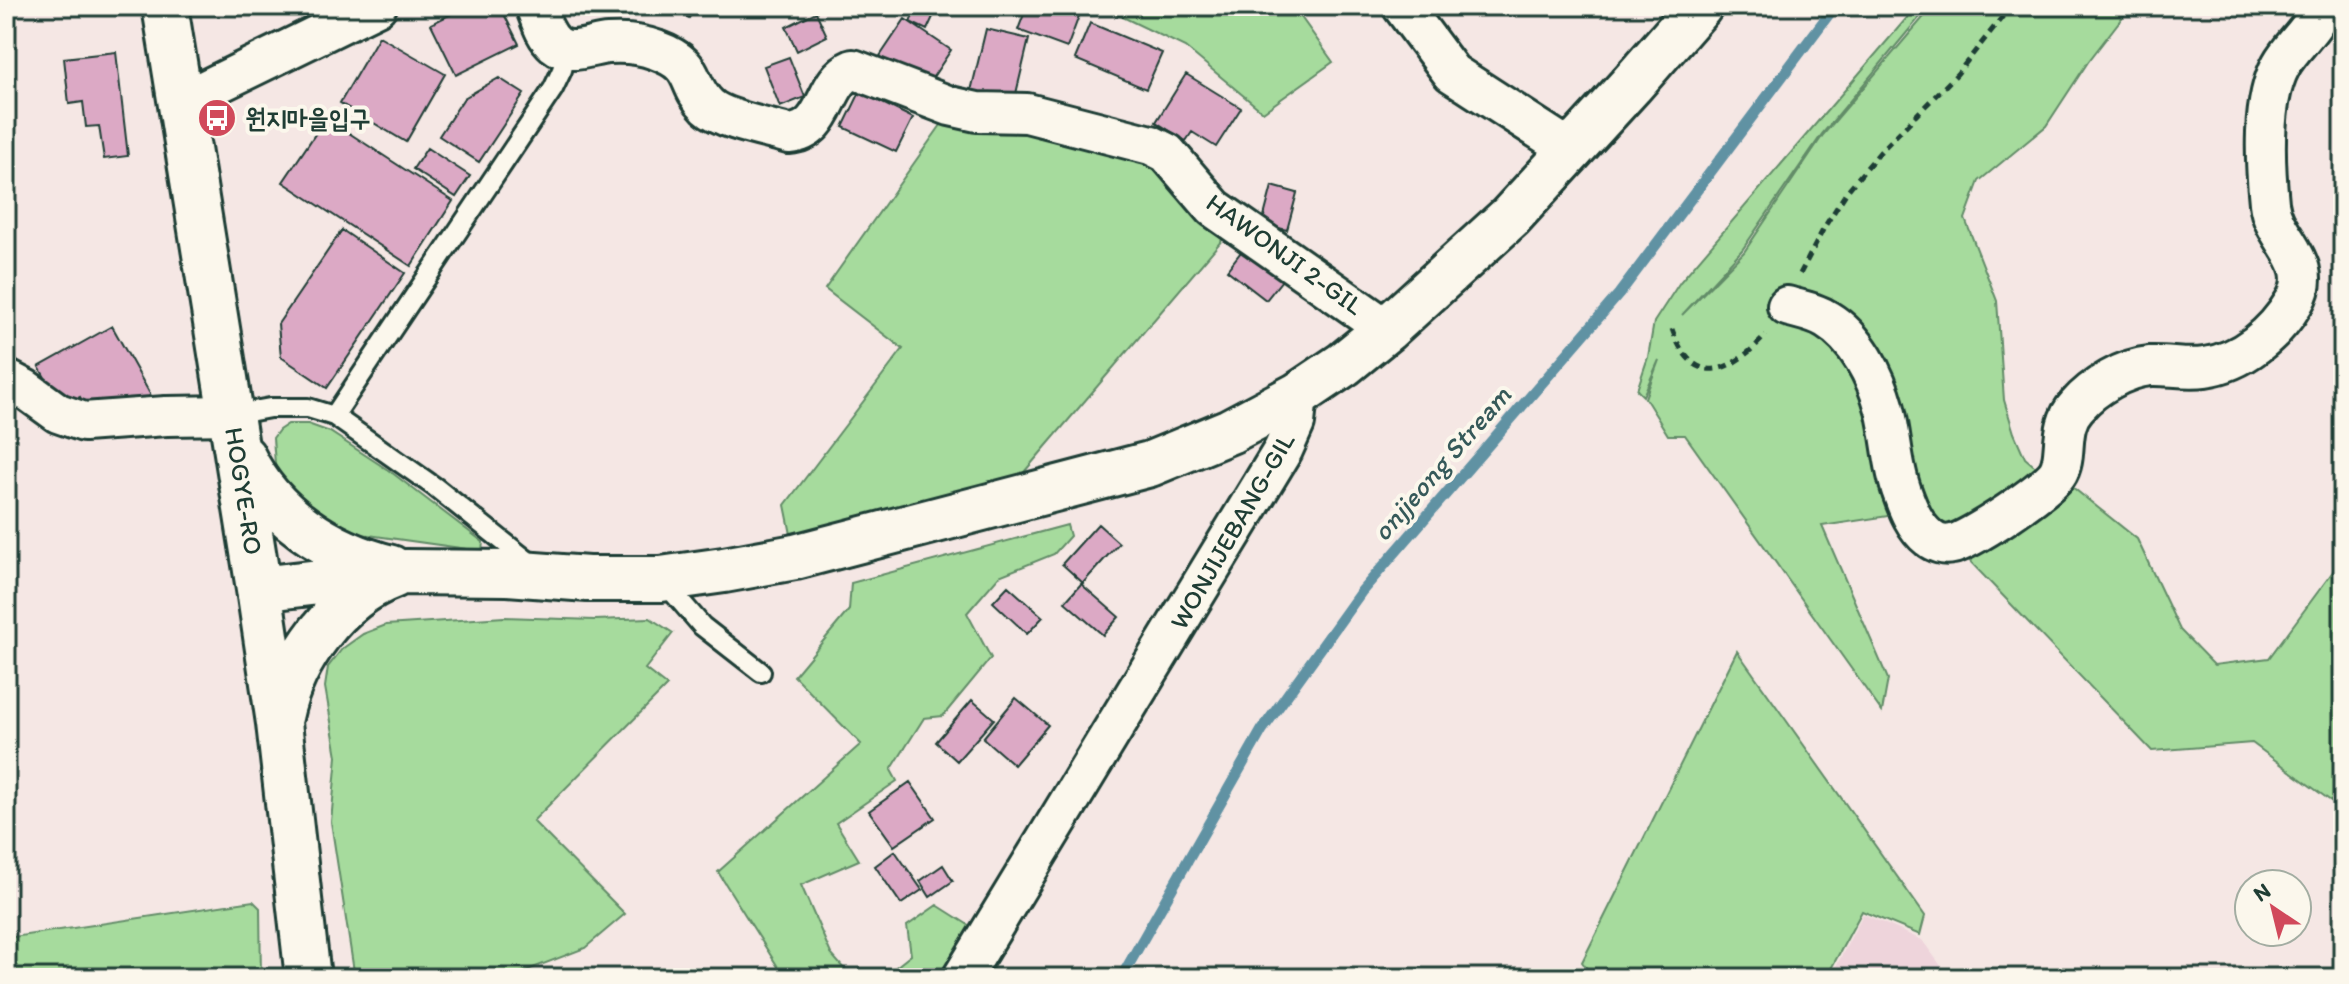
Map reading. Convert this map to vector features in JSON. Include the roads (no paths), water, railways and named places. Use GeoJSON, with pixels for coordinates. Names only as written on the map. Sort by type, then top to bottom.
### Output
{"type":"FeatureCollection","features":[{"type":"Feature","properties":{"kind":"street","name":"HOGYE-RO"},"geometry":{"type":"LineString","coordinates":[[165,6],[279,723],[308,978]]}},
{"type":"Feature","properties":{"kind":"street"},"geometry":{"type":"LineString","coordinates":[[180,102],[377,6]]}},
{"type":"Feature","properties":{"kind":"street"},"geometry":{"type":"LineString","coordinates":[[535,6],[554,44],[567,50]]}},
{"type":"Feature","properties":{"kind":"street"},"geometry":{"type":"LineString","coordinates":[[1402,6],[1452,73],[1571,150]]}},
{"type":"Feature","properties":{"kind":"street"},"geometry":{"type":"LineString","coordinates":[[259,589],[405,572],[661,579],[795,557],[1150,464],[1230,431],[1298,395],[1344,364],[1387,329],[1510,217],[1700,6]]}},
{"type":"Feature","properties":{"kind":"street"},"geometry":{"type":"LineString","coordinates":[[1787,306],[1827,320],[1852,342],[1867,363],[1885,410],[1899,485],[1922,532],[1935,543],[1951,545],[1973,535],[2026,500],[2059,473],[2069,417],[2088,396],[2135,369],[2152,366],[2204,368],[2243,355],[2269,332],[2294,302],[2302,284],[2302,272],[2299,261],[2270,213],[2267,126],[2271,94],[2279,68],[2322,6]]}},
{"type":"Feature","properties":{"kind":"street","name":"HAWONJI 2-GIL"},"geometry":{"type":"LineString","coordinates":[[567,50],[630,43],[654,49],[679,60],[709,107],[789,134],[800,133],[812,126],[840,77],[853,69],[950,106],[977,112],[1027,113],[1151,145],[1175,159],[1214,208],[1387,329]]}},
{"type":"Feature","properties":{"kind":"street"},"geometry":{"type":"LineString","coordinates":[[6,379],[58,413],[84,422],[166,416],[234,430],[256,482],[276,506],[336,548],[363,560],[405,572]]}},
{"type":"Feature","properties":{"kind":"street","name":"WONJIJEBANG-GIL"},"geometry":{"type":"LineString","coordinates":[[962,978],[1283,450],[1295,423],[1298,395]]}},
{"type":"Feature","properties":{"kind":"street"},"geometry":{"type":"LineString","coordinates":[[279,723],[288,687],[317,636],[363,593],[385,579],[405,572]]}},
{"type":"Feature","properties":{"kind":"lane"},"geometry":{"type":"LineString","coordinates":[[334,416],[553,89],[567,50]]}},
{"type":"Feature","properties":{"kind":"lane"},"geometry":{"type":"LineString","coordinates":[[234,430],[270,408],[308,408],[334,416],[435,487],[545,576]]}},
{"type":"Feature","properties":{"kind":"lane"},"geometry":{"type":"LineString","coordinates":[[661,579],[702,626],[761,672]]}},
{"type":"Feature","properties":{"kind":"waterway","name":"onjjeong Stream"},"geometry":{"type":"LineString","coordinates":[[1121,978],[1262,730],[1361,592],[1619,294],[1835,6]]}},
{"type":"Feature","properties":{"kind":"place","name":"원지마을입구"},"geometry":{"type":"Point","coordinates":[217,118]}}]}
